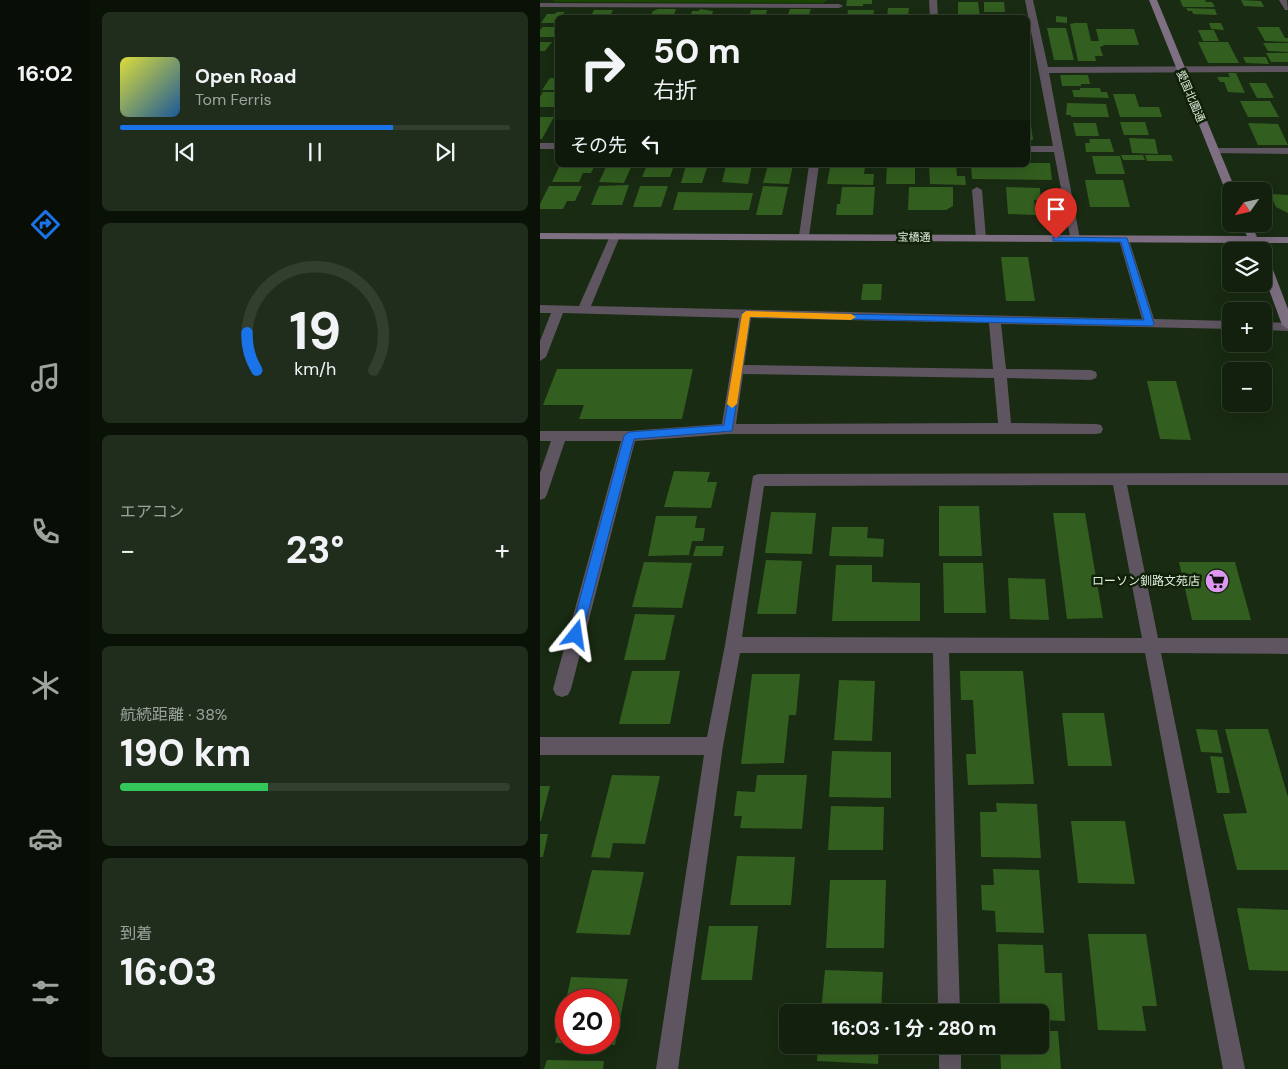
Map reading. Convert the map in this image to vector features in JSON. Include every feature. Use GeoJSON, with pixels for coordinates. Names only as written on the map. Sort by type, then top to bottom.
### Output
{"type":"FeatureCollection","features":[{"type":"Feature","properties":{"kind":"street"},"geometry":{"type":"LineString","coordinates":[[933,0],[934,15]]}},
{"type":"Feature","properties":{"kind":"street"},"geometry":{"type":"LineString","coordinates":[[1029,0],[1075,239]]}},
{"type":"Feature","properties":{"kind":"street","name":"愛国北園通"},"geometry":{"type":"LineString","coordinates":[[1152,0],[1227,182]]}},
{"type":"Feature","properties":{"kind":"street"},"geometry":{"type":"LineString","coordinates":[[1283,0],[1288,8]]}},
{"type":"Feature","properties":{"kind":"street"},"geometry":{"type":"LineString","coordinates":[[540,5],[643,8],[839,3]]}},
{"type":"Feature","properties":{"kind":"street"},"geometry":{"type":"LineString","coordinates":[[739,15],[742,6]]}},
{"type":"Feature","properties":{"kind":"street"},"geometry":{"type":"LineString","coordinates":[[1044,70],[1288,69]]}},
{"type":"Feature","properties":{"kind":"street"},"geometry":{"type":"LineString","coordinates":[[540,146],[555,146]]}},
{"type":"Feature","properties":{"kind":"street"},"geometry":{"type":"LineString","coordinates":[[1030,149],[1058,149]]}},
{"type":"Feature","properties":{"kind":"street"},"geometry":{"type":"LineString","coordinates":[[1214,151],[1288,151]]}},
{"type":"Feature","properties":{"kind":"street"},"geometry":{"type":"LineString","coordinates":[[804,236],[814,167]]}},
{"type":"Feature","properties":{"kind":"street"},"geometry":{"type":"LineString","coordinates":[[977,190],[980,238]]}},
{"type":"Feature","properties":{"kind":"street"},"geometry":{"type":"LineString","coordinates":[[1250,232],[1255,240]]}},
{"type":"Feature","properties":{"kind":"street","name":"宝橋通"},"geometry":{"type":"LineString","coordinates":[[540,236],[1288,240]]}},
{"type":"Feature","properties":{"kind":"street"},"geometry":{"type":"LineString","coordinates":[[583,310],[615,236]]}},
{"type":"Feature","properties":{"kind":"street"},"geometry":{"type":"LineString","coordinates":[[1124,240],[1149,324]]}},
{"type":"Feature","properties":{"kind":"street"},"geometry":{"type":"LineString","coordinates":[[1272,283],[1288,326],[1272,326]]}},
{"type":"Feature","properties":{"kind":"street"},"geometry":{"type":"LineString","coordinates":[[540,309],[1222,325]]}},
{"type":"Feature","properties":{"kind":"street"},"geometry":{"type":"LineString","coordinates":[[540,357],[558,310]]}},
{"type":"Feature","properties":{"kind":"street"},"geometry":{"type":"LineString","coordinates":[[728,429],[746,314]]}},
{"type":"Feature","properties":{"kind":"street"},"geometry":{"type":"LineString","coordinates":[[995,320],[1005,428]]}},
{"type":"Feature","properties":{"kind":"street"},"geometry":{"type":"LineString","coordinates":[[737,369],[1091,375]]}},
{"type":"Feature","properties":{"kind":"street"},"geometry":{"type":"LineString","coordinates":[[540,436],[629,436],[728,429],[1096,429]]}},
{"type":"Feature","properties":{"kind":"street"},"geometry":{"type":"LineString","coordinates":[[540,494],[560,436]]}},
{"type":"Feature","properties":{"kind":"street"},"geometry":{"type":"LineString","coordinates":[[562,689],[629,436]]}},
{"type":"Feature","properties":{"kind":"street"},"geometry":{"type":"LineString","coordinates":[[667,1069],[714,746],[733,644],[758,480],[1288,479]]}},
{"type":"Feature","properties":{"kind":"street"},"geometry":{"type":"LineString","coordinates":[[1119,480],[1234,1069]]}},
{"type":"Feature","properties":{"kind":"street"},"geometry":{"type":"LineString","coordinates":[[733,644],[1288,646]]}},
{"type":"Feature","properties":{"kind":"street"},"geometry":{"type":"LineString","coordinates":[[941,645],[949,1004]]}},
{"type":"Feature","properties":{"kind":"street"},"geometry":{"type":"LineString","coordinates":[[540,746],[714,746]]}},
{"type":"Feature","properties":{"kind":"street"},"geometry":{"type":"LineString","coordinates":[[950,1054],[950,1069]]}},
{"type":"Feature","properties":{"kind":"green space"},"geometry":{"type":"Polygon","coordinates":[[[552,0],[828,0],[823,3],[556,2],[552,0]]]}},
{"type":"Feature","properties":{"kind":"building"},"geometry":{"type":"Polygon","coordinates":[[[847,0],[872,0],[872,4],[846,6],[847,0]]]}},
{"type":"Feature","properties":{"kind":"building"},"geometry":{"type":"Polygon","coordinates":[[[1180,0],[1205,0],[1206,2],[1212,2],[1215,7],[1183,7],[1180,0]]]}},
{"type":"Feature","properties":{"kind":"building"},"geometry":{"type":"Polygon","coordinates":[[[1241,0],[1261,1],[1264,7],[1244,6],[1241,0]]]}},
{"type":"Feature","properties":{"kind":"building"},"geometry":{"type":"Polygon","coordinates":[[[958,2],[978,2],[980,15],[958,15],[958,2]]]}},
{"type":"Feature","properties":{"kind":"building"},"geometry":{"type":"Polygon","coordinates":[[[984,2],[1004,2],[1005,12],[984,12],[984,2]]]}},
{"type":"Feature","properties":{"kind":"building"},"geometry":{"type":"Polygon","coordinates":[[[888,8],[909,8],[908,15],[887,15],[888,8]]]}},
{"type":"Feature","properties":{"kind":"building"},"geometry":{"type":"Polygon","coordinates":[[[1186,8],[1215,9],[1217,15],[1193,14],[1192,11],[1188,11],[1186,8]]]}},
{"type":"Feature","properties":{"kind":"building"},"geometry":{"type":"Polygon","coordinates":[[[658,9],[676,9],[674,15],[651,15],[653,11],[658,9]]]}},
{"type":"Feature","properties":{"kind":"building"},"geometry":{"type":"Polygon","coordinates":[[[700,9],[713,11],[712,15],[691,15],[692,11],[699,11],[700,9]]]}},
{"type":"Feature","properties":{"kind":"building"},"geometry":{"type":"Polygon","coordinates":[[[790,9],[811,9],[809,14],[814,14],[814,15],[788,15],[790,9]]]}},
{"type":"Feature","properties":{"kind":"building"},"geometry":{"type":"Polygon","coordinates":[[[594,10],[613,10],[610,15],[592,15],[594,10]]]}},
{"type":"Feature","properties":{"kind":"building"},"geometry":{"type":"Polygon","coordinates":[[[751,10],[767,10],[766,15],[750,15],[751,10]]]}},
{"type":"Feature","properties":{"kind":"building"},"geometry":{"type":"Polygon","coordinates":[[[848,10],[874,10],[873,15],[847,15],[848,10]]]}},
{"type":"Feature","properties":{"kind":"building"},"geometry":{"type":"Polygon","coordinates":[[[557,12],[565,12],[563,14],[582,14],[555,15],[555,23],[541,23],[547,14],[555,14],[557,12]]]}},
{"type":"Feature","properties":{"kind":"building"},"geometry":{"type":"Polygon","coordinates":[[[986,14],[1012,14],[1012,15],[986,14]]]}},
{"type":"Feature","properties":{"kind":"building"},"geometry":{"type":"Polygon","coordinates":[[[1056,16],[1067,17],[1067,23],[1056,22],[1056,16]]]}},
{"type":"Feature","properties":{"kind":"building"},"geometry":{"type":"Polygon","coordinates":[[[1087,23],[1091,41],[1099,41],[1096,29],[1134,29],[1139,45],[1105,45],[1100,47],[1103,56],[1095,56],[1096,61],[1078,61],[1070,24],[1087,23]]]}},
{"type":"Feature","properties":{"kind":"building"},"geometry":{"type":"Polygon","coordinates":[[[1209,23],[1221,23],[1224,30],[1211,29],[1209,23]]]}},
{"type":"Feature","properties":{"kind":"building"},"geometry":{"type":"Polygon","coordinates":[[[543,27],[555,27],[555,37],[540,37],[540,30],[543,27]]]}},
{"type":"Feature","properties":{"kind":"building"},"geometry":{"type":"Polygon","coordinates":[[[1257,27],[1279,27],[1285,38],[1288,38],[1288,42],[1265,41],[1257,27]]]}},
{"type":"Feature","properties":{"kind":"building"},"geometry":{"type":"Polygon","coordinates":[[[1047,28],[1066,28],[1074,60],[1054,60],[1047,28]]]}},
{"type":"Feature","properties":{"kind":"building"},"geometry":{"type":"Polygon","coordinates":[[[1198,30],[1214,30],[1219,41],[1203,41],[1198,30]]]}},
{"type":"Feature","properties":{"kind":"building"},"geometry":{"type":"Polygon","coordinates":[[[540,42],[552,42],[545,51],[540,51],[540,42]]]}},
{"type":"Feature","properties":{"kind":"building"},"geometry":{"type":"Polygon","coordinates":[[[1198,42],[1228,42],[1239,63],[1208,63],[1198,42]]]}},
{"type":"Feature","properties":{"kind":"building"},"geometry":{"type":"Polygon","coordinates":[[[1263,43],[1288,43],[1288,52],[1268,51],[1263,43]]]}},
{"type":"Feature","properties":{"kind":"building"},"geometry":{"type":"Polygon","coordinates":[[[1266,53],[1288,53],[1288,62],[1271,62],[1266,53]]]}},
{"type":"Feature","properties":{"kind":"building"},"geometry":{"type":"Polygon","coordinates":[[[1243,57],[1266,57],[1269,64],[1246,63],[1243,57]]]}},
{"type":"Feature","properties":{"kind":"building"},"geometry":{"type":"Polygon","coordinates":[[[1228,73],[1236,73],[1245,93],[1228,92],[1224,82],[1220,82],[1217,77],[1230,77],[1228,73]]]}},
{"type":"Feature","properties":{"kind":"building"},"geometry":{"type":"Polygon","coordinates":[[[1060,75],[1088,75],[1090,84],[1062,86],[1060,75]]]}},
{"type":"Feature","properties":{"kind":"building"},"geometry":{"type":"Polygon","coordinates":[[[550,78],[555,78],[555,90],[542,90],[550,78]]]}},
{"type":"Feature","properties":{"kind":"building"},"geometry":{"type":"Polygon","coordinates":[[[1249,83],[1266,83],[1274,98],[1257,98],[1249,83]]]}},
{"type":"Feature","properties":{"kind":"building"},"geometry":{"type":"Polygon","coordinates":[[[1080,88],[1100,88],[1101,92],[1107,92],[1109,98],[1074,97],[1072,90],[1080,90],[1080,88]]]}},
{"type":"Feature","properties":{"kind":"building"},"geometry":{"type":"Polygon","coordinates":[[[543,92],[555,92],[555,107],[540,107],[540,97],[543,92]]]}},
{"type":"Feature","properties":{"kind":"building"},"geometry":{"type":"Polygon","coordinates":[[[1113,94],[1135,94],[1139,107],[1159,107],[1162,117],[1120,117],[1113,94]]]}},
{"type":"Feature","properties":{"kind":"building"},"geometry":{"type":"Polygon","coordinates":[[[1240,101],[1270,101],[1279,117],[1248,117],[1240,101]]]}},
{"type":"Feature","properties":{"kind":"building"},"geometry":{"type":"Polygon","coordinates":[[[1067,103],[1106,104],[1109,117],[1071,117],[1071,115],[1066,115],[1067,103]]]}},
{"type":"Feature","properties":{"kind":"building"},"geometry":{"type":"Polygon","coordinates":[[[540,117],[554,117],[542,139],[540,139],[540,117]]]}},
{"type":"Feature","properties":{"kind":"building"},"geometry":{"type":"Polygon","coordinates":[[[1120,122],[1145,122],[1149,135],[1124,135],[1120,122]]]}},
{"type":"Feature","properties":{"kind":"building"},"geometry":{"type":"Polygon","coordinates":[[[1073,123],[1096,123],[1099,136],[1076,136],[1073,123]]]}},
{"type":"Feature","properties":{"kind":"building"},"geometry":{"type":"Polygon","coordinates":[[[1248,123],[1278,124],[1288,145],[1258,145],[1248,123]]]}},
{"type":"Feature","properties":{"kind":"building"},"geometry":{"type":"Polygon","coordinates":[[[1030,125],[1031,125],[1033,140],[1030,140],[1030,125]]]}},
{"type":"Feature","properties":{"kind":"building"},"geometry":{"type":"Polygon","coordinates":[[[1129,138],[1155,139],[1158,154],[1132,153],[1129,138]]]}},
{"type":"Feature","properties":{"kind":"building"},"geometry":{"type":"Polygon","coordinates":[[[1089,139],[1110,139],[1114,152],[1086,152],[1085,143],[1090,143],[1089,139]]]}},
{"type":"Feature","properties":{"kind":"building"},"geometry":{"type":"Polygon","coordinates":[[[1121,155],[1143,155],[1145,160],[1123,160],[1121,155]]]}},
{"type":"Feature","properties":{"kind":"building"},"geometry":{"type":"Polygon","coordinates":[[[1145,155],[1171,155],[1173,161],[1147,161],[1145,155]]]}},
{"type":"Feature","properties":{"kind":"building"},"geometry":{"type":"Polygon","coordinates":[[[1092,156],[1120,156],[1125,174],[1096,174],[1092,156]]]}},
{"type":"Feature","properties":{"kind":"building"},"geometry":{"type":"Polygon","coordinates":[[[1030,163],[1050,163],[1052,180],[972,179],[971,167],[1030,167],[1030,163]]]}},
{"type":"Feature","properties":{"kind":"building"},"geometry":{"type":"Polygon","coordinates":[[[559,167],[594,167],[591,173],[583,173],[579,182],[552,182],[559,167]]]}},
{"type":"Feature","properties":{"kind":"building"},"geometry":{"type":"Polygon","coordinates":[[[606,167],[631,167],[624,183],[599,182],[606,167]]]}},
{"type":"Feature","properties":{"kind":"building"},"geometry":{"type":"Polygon","coordinates":[[[646,167],[673,167],[670,177],[642,177],[646,167]]]}},
{"type":"Feature","properties":{"kind":"building"},"geometry":{"type":"Polygon","coordinates":[[[685,167],[707,167],[702,183],[681,183],[685,167]]]}},
{"type":"Feature","properties":{"kind":"building"},"geometry":{"type":"Polygon","coordinates":[[[726,167],[752,167],[748,184],[722,182],[726,167]]]}},
{"type":"Feature","properties":{"kind":"building"},"geometry":{"type":"Polygon","coordinates":[[[767,167],[793,167],[789,184],[763,183],[767,167]]]}},
{"type":"Feature","properties":{"kind":"building"},"geometry":{"type":"Polygon","coordinates":[[[830,167],[865,167],[864,174],[874,174],[873,185],[827,184],[830,167]]]}},
{"type":"Feature","properties":{"kind":"building"},"geometry":{"type":"Polygon","coordinates":[[[887,167],[915,167],[915,184],[886,184],[887,167]]]}},
{"type":"Feature","properties":{"kind":"building"},"geometry":{"type":"Polygon","coordinates":[[[929,167],[956,167],[957,176],[965,176],[966,185],[930,184],[929,167]]]}},
{"type":"Feature","properties":{"kind":"building"},"geometry":{"type":"Polygon","coordinates":[[[1085,180],[1123,180],[1130,207],[1090,207],[1085,180]]]}},
{"type":"Feature","properties":{"kind":"building"},"geometry":{"type":"Polygon","coordinates":[[[629,185],[622,205],[591,205],[599,186],[629,185]]]}},
{"type":"Feature","properties":{"kind":"building"},"geometry":{"type":"Polygon","coordinates":[[[549,186],[582,186],[575,201],[567,201],[563,209],[540,209],[540,204],[549,186]]]}},
{"type":"Feature","properties":{"kind":"building"},"geometry":{"type":"Polygon","coordinates":[[[640,186],[668,186],[661,207],[633,207],[640,186]]]}},
{"type":"Feature","properties":{"kind":"building"},"geometry":{"type":"Polygon","coordinates":[[[763,186],[788,187],[782,215],[756,215],[763,186]]]}},
{"type":"Feature","properties":{"kind":"building"},"geometry":{"type":"Polygon","coordinates":[[[842,187],[875,187],[873,215],[836,215],[837,204],[840,204],[842,187]]]}},
{"type":"Feature","properties":{"kind":"building"},"geometry":{"type":"Polygon","coordinates":[[[909,187],[953,187],[953,206],[946,210],[908,210],[909,187]]]}},
{"type":"Feature","properties":{"kind":"building"},"geometry":{"type":"Polygon","coordinates":[[[1006,187],[1040,188],[1041,200],[1034,200],[1036,215],[1008,214],[1006,187]]]}},
{"type":"Feature","properties":{"kind":"building"},"geometry":{"type":"Polygon","coordinates":[[[678,192],[753,193],[749,210],[673,210],[678,192]]]}},
{"type":"Feature","properties":{"kind":"building"},"geometry":{"type":"Polygon","coordinates":[[[1272,194],[1288,195],[1288,213],[1276,207],[1272,194]]]}},
{"type":"Feature","properties":{"kind":"building"},"geometry":{"type":"Polygon","coordinates":[[[1001,257],[1028,257],[1035,301],[1006,301],[1001,257]]]}},
{"type":"Feature","properties":{"kind":"building"},"geometry":{"type":"Polygon","coordinates":[[[863,284],[882,284],[881,300],[861,300],[863,284]]]}},
{"type":"Feature","properties":{"kind":"building"},"geometry":{"type":"Polygon","coordinates":[[[557,369],[693,369],[682,419],[579,419],[584,405],[543,405],[557,369]]]}},
{"type":"Feature","properties":{"kind":"building"},"geometry":{"type":"Polygon","coordinates":[[[1147,381],[1176,381],[1191,440],[1160,439],[1147,381]]]}},
{"type":"Feature","properties":{"kind":"building"},"geometry":{"type":"Polygon","coordinates":[[[674,471],[710,472],[707,482],[717,482],[711,508],[664,507],[674,471]]]}},
{"type":"Feature","properties":{"kind":"building"},"geometry":{"type":"Polygon","coordinates":[[[939,506],[979,506],[982,556],[939,556],[939,506]]]}},
{"type":"Feature","properties":{"kind":"building"},"geometry":{"type":"Polygon","coordinates":[[[771,512],[816,513],[812,554],[765,553],[771,512]]]}},
{"type":"Feature","properties":{"kind":"building"},"geometry":{"type":"Polygon","coordinates":[[[1053,513],[1085,513],[1103,618],[1067,619],[1053,513]]]}},
{"type":"Feature","properties":{"kind":"building"},"geometry":{"type":"Polygon","coordinates":[[[656,516],[697,516],[695,528],[705,528],[703,541],[692,541],[689,555],[648,556],[656,516]]]}},
{"type":"Feature","properties":{"kind":"building"},"geometry":{"type":"Polygon","coordinates":[[[832,527],[868,527],[867,538],[884,539],[883,557],[829,556],[832,527]]]}},
{"type":"Feature","properties":{"kind":"building"},"geometry":{"type":"Polygon","coordinates":[[[696,546],[724,546],[722,556],[693,556],[696,546]]]}},
{"type":"Feature","properties":{"kind":"building"},"geometry":{"type":"Polygon","coordinates":[[[766,560],[802,561],[796,614],[757,614],[766,560]]]}},
{"type":"Feature","properties":{"kind":"building"},"geometry":{"type":"Polygon","coordinates":[[[644,562],[692,563],[682,608],[632,607],[644,562]]]}},
{"type":"Feature","properties":{"kind":"building"},"geometry":{"type":"Polygon","coordinates":[[[1179,562],[1235,562],[1251,620],[1192,620],[1179,562]]]}},
{"type":"Feature","properties":{"kind":"building"},"geometry":{"type":"Polygon","coordinates":[[[943,563],[983,563],[986,613],[944,613],[943,563]]]}},
{"type":"Feature","properties":{"kind":"building"},"geometry":{"type":"Polygon","coordinates":[[[836,565],[872,565],[872,582],[920,583],[920,621],[832,621],[836,565]]]}},
{"type":"Feature","properties":{"kind":"building"},"geometry":{"type":"Polygon","coordinates":[[[1008,578],[1045,579],[1049,620],[1010,619],[1008,578]]]}},
{"type":"Feature","properties":{"kind":"building"},"geometry":{"type":"Polygon","coordinates":[[[635,614],[675,615],[665,660],[624,660],[635,614]]]}},
{"type":"Feature","properties":{"kind":"building"},"geometry":{"type":"Polygon","coordinates":[[[632,671],[680,671],[670,724],[619,724],[632,671]]]}},
{"type":"Feature","properties":{"kind":"building"},"geometry":{"type":"Polygon","coordinates":[[[960,671],[1023,671],[1034,784],[968,785],[966,754],[976,754],[973,700],[961,700],[960,671]]]}},
{"type":"Feature","properties":{"kind":"building"},"geometry":{"type":"Polygon","coordinates":[[[752,674],[800,674],[796,715],[789,715],[784,763],[741,764],[752,674]]]}},
{"type":"Feature","properties":{"kind":"building"},"geometry":{"type":"Polygon","coordinates":[[[839,680],[875,681],[872,741],[834,740],[839,680]]]}},
{"type":"Feature","properties":{"kind":"building"},"geometry":{"type":"Polygon","coordinates":[[[1062,713],[1104,713],[1112,766],[1068,766],[1062,713]]]}},
{"type":"Feature","properties":{"kind":"building"},"geometry":{"type":"Polygon","coordinates":[[[1196,729],[1217,730],[1222,753],[1201,752],[1196,729]]]}},
{"type":"Feature","properties":{"kind":"building"},"geometry":{"type":"Polygon","coordinates":[[[1225,729],[1268,729],[1288,797],[1288,870],[1237,870],[1223,814],[1247,813],[1225,729]]]}},
{"type":"Feature","properties":{"kind":"building"},"geometry":{"type":"Polygon","coordinates":[[[832,751],[891,752],[891,798],[829,797],[832,751]]]}},
{"type":"Feature","properties":{"kind":"building"},"geometry":{"type":"Polygon","coordinates":[[[1210,756],[1223,757],[1230,793],[1217,793],[1210,756]]]}},
{"type":"Feature","properties":{"kind":"building"},"geometry":{"type":"Polygon","coordinates":[[[612,775],[660,776],[645,844],[613,843],[610,858],[591,857],[612,775]]]}},
{"type":"Feature","properties":{"kind":"building"},"geometry":{"type":"Polygon","coordinates":[[[757,775],[807,775],[802,829],[740,828],[742,816],[734,816],[737,791],[755,792],[757,775]]]}},
{"type":"Feature","properties":{"kind":"building"},"geometry":{"type":"Polygon","coordinates":[[[540,786],[550,786],[541,821],[540,821],[540,786]]]}},
{"type":"Feature","properties":{"kind":"building"},"geometry":{"type":"Polygon","coordinates":[[[996,803],[1037,804],[1041,858],[981,857],[980,812],[997,812],[996,803]]]}},
{"type":"Feature","properties":{"kind":"building"},"geometry":{"type":"Polygon","coordinates":[[[831,806],[884,807],[883,850],[828,850],[831,806]]]}},
{"type":"Feature","properties":{"kind":"building"},"geometry":{"type":"Polygon","coordinates":[[[1071,821],[1125,821],[1135,884],[1078,883],[1071,821]]]}},
{"type":"Feature","properties":{"kind":"building"},"geometry":{"type":"Polygon","coordinates":[[[540,834],[548,834],[543,857],[540,857],[540,834]]]}},
{"type":"Feature","properties":{"kind":"building"},"geometry":{"type":"Polygon","coordinates":[[[737,856],[795,857],[791,905],[730,905],[737,856]]]}},
{"type":"Feature","properties":{"kind":"building"},"geometry":{"type":"Polygon","coordinates":[[[993,869],[1039,870],[1044,933],[996,932],[995,911],[982,910],[981,885],[994,885],[993,869]]]}},
{"type":"Feature","properties":{"kind":"building"},"geometry":{"type":"Polygon","coordinates":[[[592,870],[644,872],[630,935],[576,933],[592,870]]]}},
{"type":"Feature","properties":{"kind":"building"},"geometry":{"type":"Polygon","coordinates":[[[830,880],[886,880],[884,948],[826,948],[830,880]]]}},
{"type":"Feature","properties":{"kind":"building"},"geometry":{"type":"Polygon","coordinates":[[[1237,908],[1288,910],[1288,971],[1249,970],[1237,908]]]}},
{"type":"Feature","properties":{"kind":"building"},"geometry":{"type":"Polygon","coordinates":[[[709,926],[758,926],[752,980],[701,980],[709,926]]]}},
{"type":"Feature","properties":{"kind":"building"},"geometry":{"type":"Polygon","coordinates":[[[1088,934],[1146,934],[1157,1006],[1142,1006],[1146,1031],[1098,1030],[1088,934]]]}},
{"type":"Feature","properties":{"kind":"building"},"geometry":{"type":"Polygon","coordinates":[[[998,944],[1043,945],[1045,973],[1062,973],[1065,1021],[1049,1020],[1049,1004],[1000,1004],[998,944]]]}},
{"type":"Feature","properties":{"kind":"building"},"geometry":{"type":"Polygon","coordinates":[[[825,970],[883,972],[881,1004],[822,1004],[825,970]]]}},
{"type":"Feature","properties":{"kind":"building"},"geometry":{"type":"Polygon","coordinates":[[[571,977],[628,979],[620,1020],[620,989],[568,989],[571,977]]]}},
{"type":"Feature","properties":{"kind":"building"},"geometry":{"type":"Polygon","coordinates":[[[1049,1031],[1058,1031],[1061,1069],[1001,1069],[1000,1054],[1049,1054],[1049,1031]]]}},
{"type":"Feature","properties":{"kind":"building"},"geometry":{"type":"Polygon","coordinates":[[[817,1054],[879,1054],[878,1064],[817,1061],[817,1054]]]}},
{"type":"Feature","properties":{"kind":"building"},"geometry":{"type":"Polygon","coordinates":[[[547,1060],[604,1061],[603,1069],[544,1069],[547,1060]]]}},
{"type":"Feature","properties":{"kind":"slow traffic"},"geometry":{"type":"LineString","coordinates":[[732,404],[746,314],[851,317]]}},
{"type":"Feature","properties":{"kind":"place","name":"ローソン釧路文苑店"},"geometry":{"type":"Point","coordinates":[1217,581]}},
{"type":"Feature","properties":{"kind":"route"},"geometry":{"type":"LineString","coordinates":[[576,635],[629,436],[728,429],[746,314],[1149,324],[1124,240],[1056,239]]}}]}
